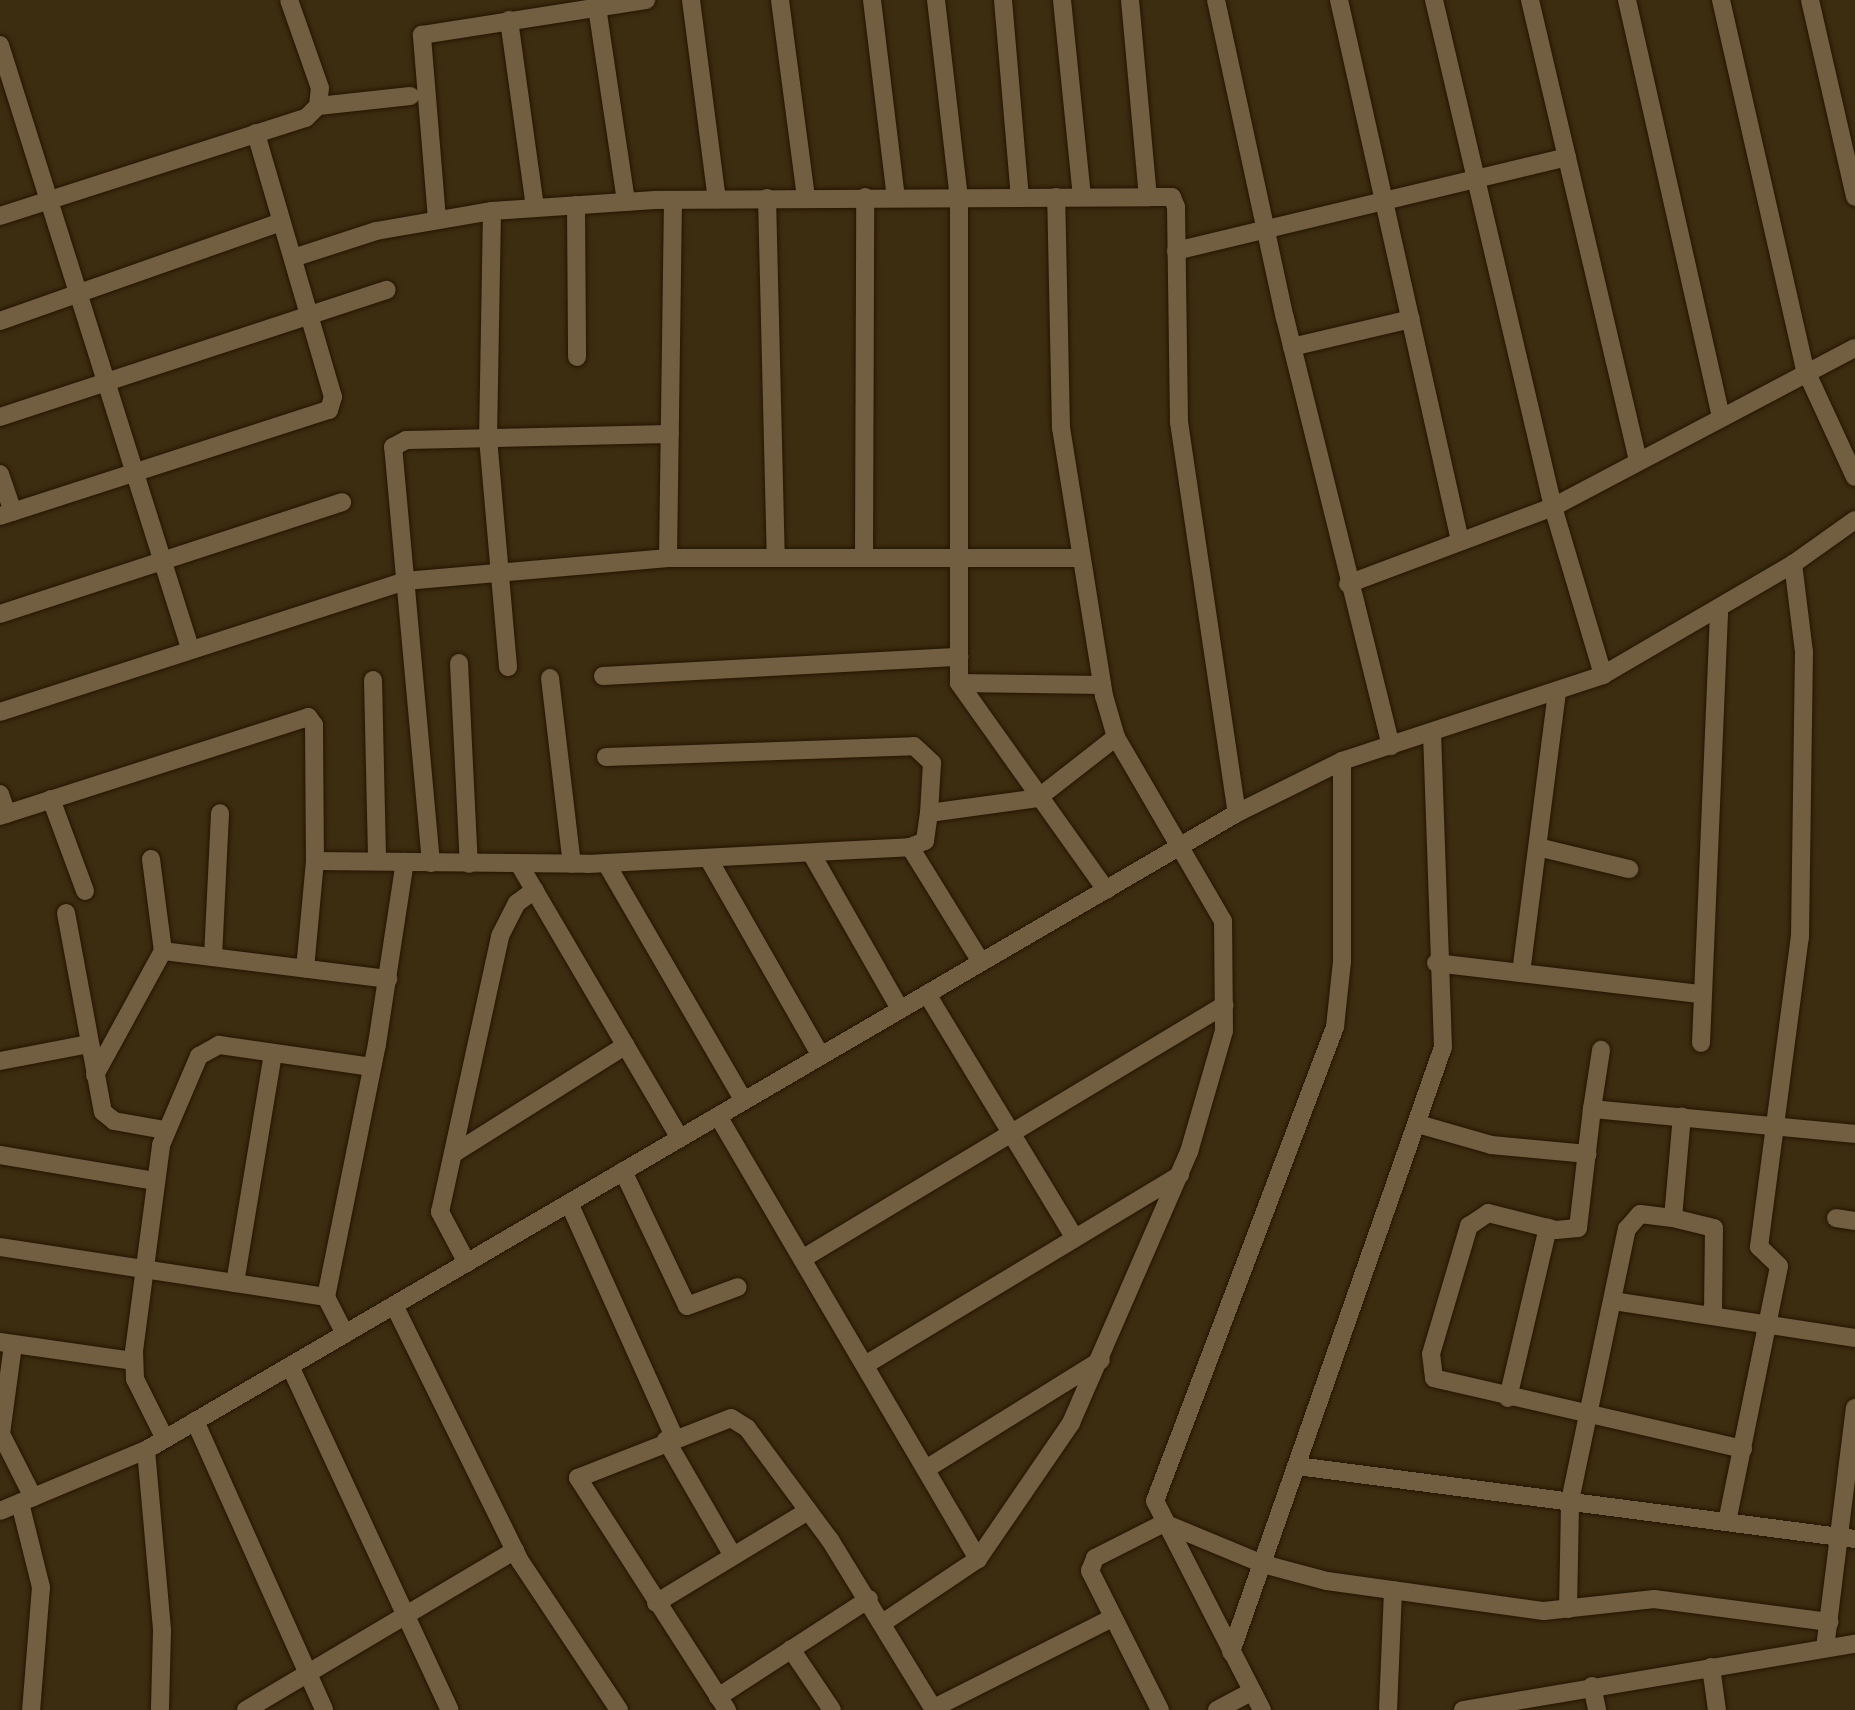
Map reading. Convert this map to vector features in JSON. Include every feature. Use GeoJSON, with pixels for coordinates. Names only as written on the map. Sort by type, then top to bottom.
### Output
{"type":"FeatureCollection","features":[{"type":"Feature","properties":{"kind":"street"},"geometry":{"type":"LineString","coordinates":[[0,216],[49,198],[306,118],[318,106],[320,88],[289,0]]}},
{"type":"Feature","properties":{"kind":"street"},"geometry":{"type":"LineString","coordinates":[[437,219],[419,39],[509,20],[623,1],[646,0]]}},
{"type":"Feature","properties":{"kind":"street"},"geometry":{"type":"LineString","coordinates":[[691,0],[717,199]]}},
{"type":"Feature","properties":{"kind":"street"},"geometry":{"type":"LineString","coordinates":[[780,0],[806,198]]}},
{"type":"Feature","properties":{"kind":"street"},"geometry":{"type":"LineString","coordinates":[[872,0],[896,197]]}},
{"type":"Feature","properties":{"kind":"street"},"geometry":{"type":"LineString","coordinates":[[936,0],[959,198],[957,558],[960,683],[1038,799],[1105,890]]}},
{"type":"Feature","properties":{"kind":"street"},"geometry":{"type":"LineString","coordinates":[[1003,0],[1020,197]]}},
{"type":"Feature","properties":{"kind":"street"},"geometry":{"type":"LineString","coordinates":[[1062,0],[1082,197]]}},
{"type":"Feature","properties":{"kind":"street"},"geometry":{"type":"LineString","coordinates":[[1130,0],[1148,197]]}},
{"type":"Feature","properties":{"kind":"street"},"geometry":{"type":"LineString","coordinates":[[1216,0],[1292,346],[1348,584],[1391,746]]}},
{"type":"Feature","properties":{"kind":"street"},"geometry":{"type":"LineString","coordinates":[[1339,0],[1460,541]]}},
{"type":"Feature","properties":{"kind":"street"},"geometry":{"type":"LineString","coordinates":[[1434,0],[1553,507],[1603,675]]}},
{"type":"Feature","properties":{"kind":"street"},"geometry":{"type":"LineString","coordinates":[[1530,0],[1638,461]]}},
{"type":"Feature","properties":{"kind":"street"},"geometry":{"type":"LineString","coordinates":[[1627,0],[1721,418]]}},
{"type":"Feature","properties":{"kind":"street"},"geometry":{"type":"LineString","coordinates":[[1721,0],[1805,369],[1855,477]]}},
{"type":"Feature","properties":{"kind":"street"},"geometry":{"type":"LineString","coordinates":[[1810,0],[1855,197]]}},
{"type":"Feature","properties":{"kind":"street"},"geometry":{"type":"LineString","coordinates":[[597,7],[626,202]]}},
{"type":"Feature","properties":{"kind":"street"},"geometry":{"type":"LineString","coordinates":[[509,20],[535,208]]}},
{"type":"Feature","properties":{"kind":"street"},"geometry":{"type":"LineString","coordinates":[[0,45],[190,649]]}},
{"type":"Feature","properties":{"kind":"street"},"geometry":{"type":"LineString","coordinates":[[318,106],[410,96]]}},
{"type":"Feature","properties":{"kind":"street"},"geometry":{"type":"LineString","coordinates":[[0,474],[6,514],[329,410],[333,397],[256,133]]}},
{"type":"Feature","properties":{"kind":"street"},"geometry":{"type":"LineString","coordinates":[[1176,251],[1266,228],[1386,204],[1567,157]]}},
{"type":"Feature","properties":{"kind":"street"},"geometry":{"type":"LineString","coordinates":[[864,558],[865,197]]}},
{"type":"Feature","properties":{"kind":"street"},"geometry":{"type":"LineString","coordinates":[[293,258],[376,231],[437,219],[492,211],[576,205],[673,200],[865,197],[1148,197],[1175,201],[1179,422],[1237,813]]}},
{"type":"Feature","properties":{"kind":"street"},"geometry":{"type":"LineString","coordinates":[[884,1622],[978,1559],[1071,1423],[1102,1360],[1180,1175],[1211,1084],[1225,1004],[1223,921],[1183,844],[1116,737],[1102,685],[1077,558],[1054,336],[1056,197]]}},
{"type":"Feature","properties":{"kind":"street"},"geometry":{"type":"LineString","coordinates":[[767,198],[776,558]]}},
{"type":"Feature","properties":{"kind":"street"},"geometry":{"type":"LineString","coordinates":[[668,558],[673,200]]}},
{"type":"Feature","properties":{"kind":"street"},"geometry":{"type":"LineString","coordinates":[[576,205],[577,358]]}},
{"type":"Feature","properties":{"kind":"street"},"geometry":{"type":"LineString","coordinates":[[492,211],[488,438],[508,667]]}},
{"type":"Feature","properties":{"kind":"street"},"geometry":{"type":"LineString","coordinates":[[0,321],[78,290],[281,222]]}},
{"type":"Feature","properties":{"kind":"street"},"geometry":{"type":"LineString","coordinates":[[0,417],[387,290]]}},
{"type":"Feature","properties":{"kind":"street"},"geometry":{"type":"LineString","coordinates":[[1292,346],[1411,319]]}},
{"type":"Feature","properties":{"kind":"street"},"geometry":{"type":"LineString","coordinates":[[1348,584],[1553,507],[1721,418],[1805,369],[1855,348]]}},
{"type":"Feature","properties":{"kind":"street"},"geometry":{"type":"LineString","coordinates":[[431,863],[393,447],[406,440],[670,434]]}},
{"type":"Feature","properties":{"kind":"street"},"geometry":{"type":"LineString","coordinates":[[0,614],[164,564],[342,502]]}},
{"type":"Feature","properties":{"kind":"street"},"geometry":{"type":"LineString","coordinates":[[0,1511],[146,1450],[1237,813],[1342,761],[1557,693],[1603,675],[1793,564],[1855,520]]}},
{"type":"Feature","properties":{"kind":"street"},"geometry":{"type":"LineString","coordinates":[[0,712],[405,581],[500,570],[668,558],[1077,558]]}},
{"type":"Feature","properties":{"kind":"street"},"geometry":{"type":"LineString","coordinates":[[1727,1522],[1770,1324],[1779,1266],[1759,1247],[1772,1125],[1800,937],[1804,652],[1793,564]]}},
{"type":"Feature","properties":{"kind":"street"},"geometry":{"type":"LineString","coordinates":[[1701,1042],[1719,608]]}},
{"type":"Feature","properties":{"kind":"street"},"geometry":{"type":"LineString","coordinates":[[603,676],[959,657]]}},
{"type":"Feature","properties":{"kind":"street"},"geometry":{"type":"LineString","coordinates":[[459,663],[469,864]]}},
{"type":"Feature","properties":{"kind":"street"},"geometry":{"type":"LineString","coordinates":[[550,678],[572,864]]}},
{"type":"Feature","properties":{"kind":"street"},"geometry":{"type":"LineString","coordinates":[[373,680],[377,861]]}},
{"type":"Feature","properties":{"kind":"street"},"geometry":{"type":"LineString","coordinates":[[960,683],[1102,685]]}},
{"type":"Feature","properties":{"kind":"street"},"geometry":{"type":"LineString","coordinates":[[1521,973],[1557,693]]}},
{"type":"Feature","properties":{"kind":"street"},"geometry":{"type":"LineString","coordinates":[[0,794],[4,815],[308,717],[314,724],[315,861],[304,969]]}},
{"type":"Feature","properties":{"kind":"street"},"geometry":{"type":"LineString","coordinates":[[1231,1652],[1443,1047],[1436,963],[1432,733]]}},
{"type":"Feature","properties":{"kind":"street"},"geometry":{"type":"LineString","coordinates":[[929,813],[1038,799],[1116,737]]}},
{"type":"Feature","properties":{"kind":"street"},"geometry":{"type":"LineString","coordinates":[[315,861],[606,863],[910,847],[925,841],[932,763],[914,746],[606,757]]}},
{"type":"Feature","properties":{"kind":"street"},"geometry":{"type":"LineString","coordinates":[[1262,1710],[1155,1501],[1158,1482],[1296,1142],[1335,1027],[1342,962],[1342,761]]}},
{"type":"Feature","properties":{"kind":"street"},"geometry":{"type":"LineString","coordinates":[[51,799],[85,891]]}},
{"type":"Feature","properties":{"kind":"street"},"geometry":{"type":"LineString","coordinates":[[213,957],[220,813]]}},
{"type":"Feature","properties":{"kind":"street"},"geometry":{"type":"LineString","coordinates":[[910,847],[981,962]]}},
{"type":"Feature","properties":{"kind":"street"},"geometry":{"type":"LineString","coordinates":[[1538,848],[1629,869]]}},
{"type":"Feature","properties":{"kind":"street"},"geometry":{"type":"LineString","coordinates":[[811,853],[900,1009]]}},
{"type":"Feature","properties":{"kind":"street"},"geometry":{"type":"LineString","coordinates":[[708,858],[821,1056]]}},
{"type":"Feature","properties":{"kind":"street"},"geometry":{"type":"LineString","coordinates":[[95,1075],[163,951],[151,859]]}},
{"type":"Feature","properties":{"kind":"street"},"geometry":{"type":"LineString","coordinates":[[345,1334],[326,1297],[388,979],[404,862]]}},
{"type":"Feature","properties":{"kind":"street"},"geometry":{"type":"LineString","coordinates":[[606,863],[744,1101]]}},
{"type":"Feature","properties":{"kind":"street"},"geometry":{"type":"LineString","coordinates":[[519,864],[680,1138]]}},
{"type":"Feature","properties":{"kind":"street"},"geometry":{"type":"LineString","coordinates":[[467,1263],[440,1212],[500,936],[512,910],[535,890]]}},
{"type":"Feature","properties":{"kind":"street"},"geometry":{"type":"LineString","coordinates":[[66,914],[95,1075],[108,1117],[164,1130]]}},
{"type":"Feature","properties":{"kind":"street"},"geometry":{"type":"LineString","coordinates":[[163,951],[388,979]]}},
{"type":"Feature","properties":{"kind":"street"},"geometry":{"type":"LineString","coordinates":[[1436,963],[1702,994]]}},
{"type":"Feature","properties":{"kind":"street"},"geometry":{"type":"LineString","coordinates":[[927,994],[1075,1238]]}},
{"type":"Feature","properties":{"kind":"street"},"geometry":{"type":"LineString","coordinates":[[802,1259],[1225,1004]]}},
{"type":"Feature","properties":{"kind":"street"},"geometry":{"type":"LineString","coordinates":[[0,1061],[89,1044]]}},
{"type":"Feature","properties":{"kind":"street"},"geometry":{"type":"LineString","coordinates":[[453,1154],[626,1045]]}},
{"type":"Feature","properties":{"kind":"street"},"geometry":{"type":"LineString","coordinates":[[165,1438],[142,1396],[133,1361],[164,1130],[205,1049],[273,1053],[371,1067]]}},
{"type":"Feature","properties":{"kind":"street"},"geometry":{"type":"LineString","coordinates":[[1601,1050],[1578,1228],[1548,1228],[1488,1213],[1473,1219],[1431,1354],[1434,1378],[1508,1398],[1743,1450]]}},
{"type":"Feature","properties":{"kind":"street"},"geometry":{"type":"LineString","coordinates":[[235,1283],[273,1053]]}},
{"type":"Feature","properties":{"kind":"street"},"geometry":{"type":"LineString","coordinates":[[1592,1109],[1855,1134]]}},
{"type":"Feature","properties":{"kind":"street"},"geometry":{"type":"LineString","coordinates":[[718,1116],[978,1559]]}},
{"type":"Feature","properties":{"kind":"street"},"geometry":{"type":"LineString","coordinates":[[1672,1218],[1682,1116]]}},
{"type":"Feature","properties":{"kind":"street"},"geometry":{"type":"LineString","coordinates":[[1418,1124],[1491,1145],[1588,1154]]}},
{"type":"Feature","properties":{"kind":"street"},"geometry":{"type":"LineString","coordinates":[[0,1155],[156,1181]]}},
{"type":"Feature","properties":{"kind":"street"},"geometry":{"type":"LineString","coordinates":[[623,1171],[687,1306],[738,1287]]}},
{"type":"Feature","properties":{"kind":"street"},"geometry":{"type":"LineString","coordinates":[[864,1365],[1180,1175]]}},
{"type":"Feature","properties":{"kind":"street"},"geometry":{"type":"LineString","coordinates":[[569,1203],[670,1438],[733,1556]]}},
{"type":"Feature","properties":{"kind":"street"},"geometry":{"type":"LineString","coordinates":[[1568,1609],[1570,1501],[1633,1217],[1672,1218],[1714,1228],[1713,1315]]}},
{"type":"Feature","properties":{"kind":"street"},"geometry":{"type":"LineString","coordinates":[[1836,1218],[1855,1221]]}},
{"type":"Feature","properties":{"kind":"street"},"geometry":{"type":"LineString","coordinates":[[1508,1398],[1548,1228]]}},
{"type":"Feature","properties":{"kind":"street"},"geometry":{"type":"LineString","coordinates":[[0,1247],[326,1297]]}},
{"type":"Feature","properties":{"kind":"street"},"geometry":{"type":"LineString","coordinates":[[1613,1301],[1855,1338]]}},
{"type":"Feature","properties":{"kind":"street"},"geometry":{"type":"LineString","coordinates":[[394,1305],[515,1550],[619,1710]]}},
{"type":"Feature","properties":{"kind":"street"},"geometry":{"type":"LineString","coordinates":[[31,1710],[41,1587],[27,1500],[0,1434],[7,1343],[133,1361]]}},
{"type":"Feature","properties":{"kind":"street"},"geometry":{"type":"LineString","coordinates":[[926,1469],[1102,1360]]}},
{"type":"Feature","properties":{"kind":"street"},"geometry":{"type":"LineString","coordinates":[[290,1366],[450,1710]]}},
{"type":"Feature","properties":{"kind":"street"},"geometry":{"type":"LineString","coordinates":[[1825,1648],[1847,1538],[1855,1408]]}},
{"type":"Feature","properties":{"kind":"street"},"geometry":{"type":"LineString","coordinates":[[869,1599],[791,1649],[722,1703],[578,1478],[721,1418],[738,1421],[808,1511],[869,1599],[934,1709],[1112,1618]]}},
{"type":"Feature","properties":{"kind":"street"},"geometry":{"type":"LineString","coordinates":[[195,1421],[324,1710]]}},
{"type":"Feature","properties":{"kind":"street"},"geometry":{"type":"LineString","coordinates":[[146,1450],[162,1631],[160,1710]]}},
{"type":"Feature","properties":{"kind":"street"},"geometry":{"type":"LineString","coordinates":[[1297,1466],[1847,1538]]}},
{"type":"Feature","properties":{"kind":"street"},"geometry":{"type":"LineString","coordinates":[[656,1603],[808,1511]]}},
{"type":"Feature","properties":{"kind":"street"},"geometry":{"type":"LineString","coordinates":[[1164,1523],[1263,1564],[1393,1590],[1544,1611],[1654,1600],[1829,1622]]}},
{"type":"Feature","properties":{"kind":"street"},"geometry":{"type":"LineString","coordinates":[[1160,1710],[1091,1578],[1092,1564],[1164,1523]]}},
{"type":"Feature","properties":{"kind":"street"},"geometry":{"type":"LineString","coordinates":[[246,1710],[407,1619],[515,1550]]}},
{"type":"Feature","properties":{"kind":"street"},"geometry":{"type":"LineString","coordinates":[[1388,1710],[1393,1590]]}},
{"type":"Feature","properties":{"kind":"street"},"geometry":{"type":"LineString","coordinates":[[1463,1710],[1592,1686],[1855,1644]]}},
{"type":"Feature","properties":{"kind":"street"},"geometry":{"type":"LineString","coordinates":[[791,1649],[832,1710]]}},
{"type":"Feature","properties":{"kind":"street"},"geometry":{"type":"LineString","coordinates":[[1711,1667],[1717,1710]]}},
{"type":"Feature","properties":{"kind":"street"},"geometry":{"type":"LineString","coordinates":[[1592,1686],[1597,1710]]}},
{"type":"Feature","properties":{"kind":"street"},"geometry":{"type":"LineString","coordinates":[[1217,1710],[1252,1691]]}}]}
